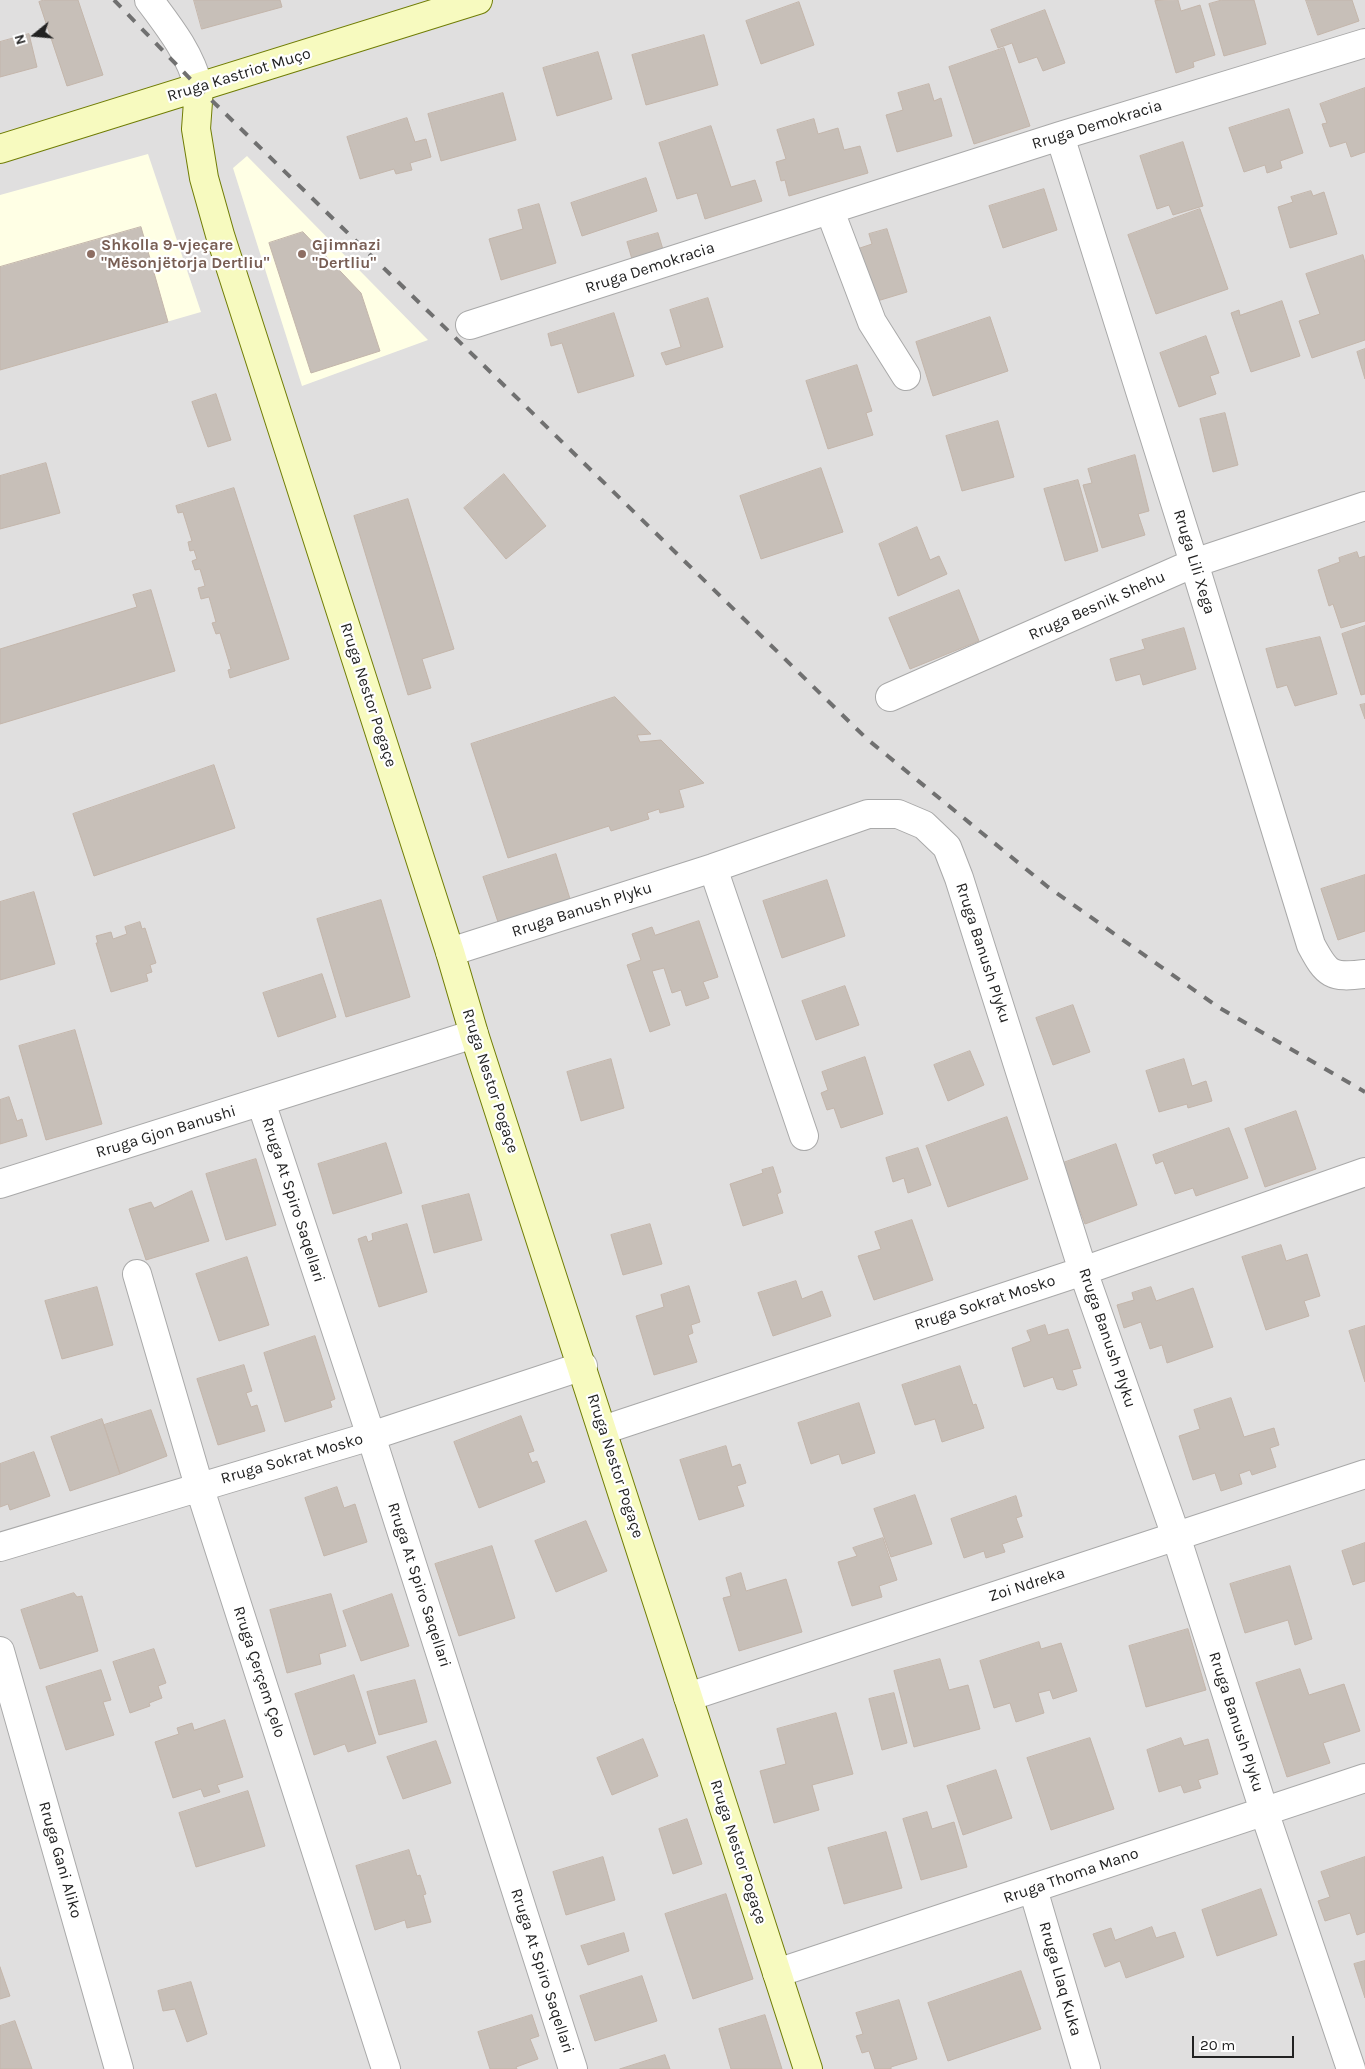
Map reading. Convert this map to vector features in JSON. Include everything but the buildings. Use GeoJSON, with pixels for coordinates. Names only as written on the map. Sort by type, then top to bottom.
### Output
{"type":"FeatureCollection","features":[{"type":"Feature","properties":{"kind":"street"},"geometry":{"type":"LineString","coordinates":[[149,0],[185,49],[199,88]]}},
{"type":"Feature","properties":{"kind":"street","name":"Rruga Kastriot Muço"},"geometry":{"type":"LineString","coordinates":[[0,149],[478,0]]}},
{"type":"Feature","properties":{"kind":"street","name":"Rruga Demokracia"},"geometry":{"type":"LineString","coordinates":[[470,325],[1060,136],[1365,43]]}},
{"type":"Feature","properties":{"kind":"street","name":"Rruga Nestor Pogaçe"},"geometry":{"type":"LineString","coordinates":[[199,88],[196,129],[204,178],[220,236],[450,952],[474,1034],[583,1366],[808,2069]]}},
{"type":"Feature","properties":{"kind":"street","name":"Rruga Lili Xega"},"geometry":{"type":"LineString","coordinates":[[1060,136],[1311,945],[1322,967],[1353,975]]}},
{"type":"Feature","properties":{"kind":"street"},"geometry":{"type":"LineString","coordinates":[[830,211],[872,322],[906,376]]}},
{"type":"Feature","properties":{"kind":"street","name":"Rruga Besnik Shehu"},"geometry":{"type":"LineString","coordinates":[[890,697],[1194,563],[1365,506]]}},
{"type":"Feature","properties":{"kind":"street","name":"Rruga Banush Plyku"},"geometry":{"type":"LineString","coordinates":[[450,952],[713,868],[868,814],[898,814],[924,825],[947,846],[959,878],[1084,1271],[1176,1536],[1264,1811],[1351,2069]]}},
{"type":"Feature","properties":{"kind":"street"},"geometry":{"type":"LineString","coordinates":[[713,868],[804,1136]]}},
{"type":"Feature","properties":{"kind":"street","name":"Rruga Gjon Banushi"},"geometry":{"type":"LineString","coordinates":[[0,1184],[474,1034]]}},
{"type":"Feature","properties":{"kind":"street","name":"Rruga At Spiro Saqellari"},"geometry":{"type":"LineString","coordinates":[[261,1102],[371,1436],[573,2069]]}},
{"type":"Feature","properties":{"kind":"street","name":"Rruga Sokrat Mosko"},"geometry":{"type":"LineString","coordinates":[[603,1430],[1084,1271],[1365,1172]]}},
{"type":"Feature","properties":{"kind":"street","name":"Rruga Çerçem Çelo"},"geometry":{"type":"LineString","coordinates":[[137,1274],[199,1486],[386,2069]]}},
{"type":"Feature","properties":{"kind":"street","name":"Rruga Sokrat Mosko"},"geometry":{"type":"LineString","coordinates":[[0,1547],[371,1436],[583,1366]]}},
{"type":"Feature","properties":{"kind":"street","name":"Zoi Ndreka"},"geometry":{"type":"LineString","coordinates":[[688,1697],[1365,1474]]}},
{"type":"Feature","properties":{"kind":"street","name":"Rruga Gani Aliko"},"geometry":{"type":"LineString","coordinates":[[0,1651],[119,2069]]}},
{"type":"Feature","properties":{"kind":"street","name":"Rruga Thoma Mano"},"geometry":{"type":"LineString","coordinates":[[777,1973],[1365,1778]]}},
{"type":"Feature","properties":{"kind":"street","name":"Rruga Llaq Kuka"},"geometry":{"type":"LineString","coordinates":[[1033,1889],[1086,2069]]}},
{"type":"Feature","properties":{"kind":"shaded area"},"geometry":{"type":"Polygon","coordinates":[[[0,0],[1365,0],[1365,2069],[0,2069],[0,0]]]}},
{"type":"Feature","properties":{"kind":"shaded area","name":"Shkolla 9-vjeçare \"Mësonjëtorja Dertliu\""},"geometry":{"type":"Polygon","coordinates":[[[148,154],[201,312],[0,370],[0,195],[148,154]]]}},
{"type":"Feature","properties":{"kind":"shaded area","name":"Gjimnazi \"Dertliu\""},"geometry":{"type":"Polygon","coordinates":[[[247,156],[428,340],[302,386],[233,168],[247,156]]]}},
{"type":"Feature","properties":{"kind":"railway"},"geometry":{"type":"LineString","coordinates":[[114,0],[199,88],[867,739],[1048,887],[1218,1007],[1365,1092]]}},
{"type":"Feature","properties":{"kind":"place","name":"Shkolla 9-vjeçare \"Mësonjëtorja Dertliu\""},"geometry":{"type":"Point","coordinates":[91,254]}},
{"type":"Feature","properties":{"kind":"place","name":"Gjimnazi \"Dertliu\""},"geometry":{"type":"Point","coordinates":[302,254]}}]}
